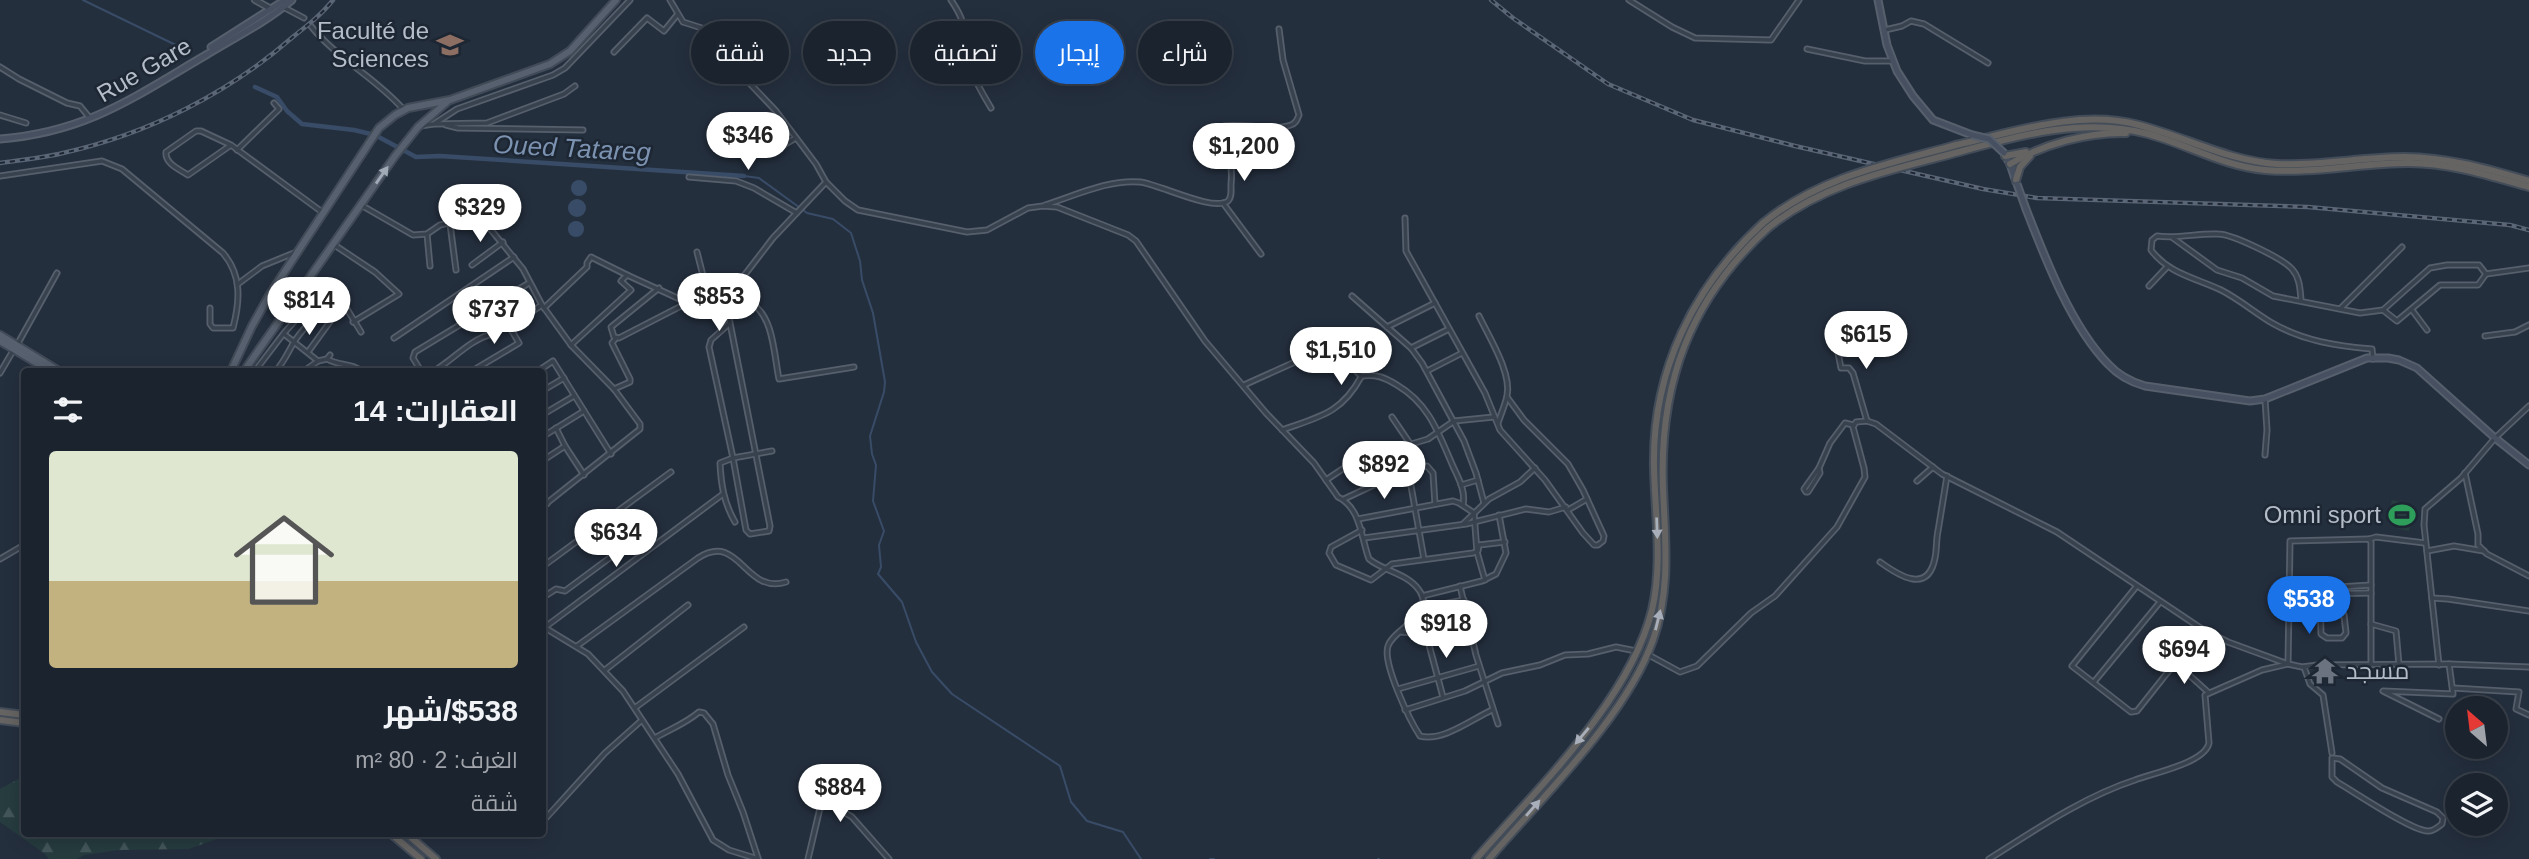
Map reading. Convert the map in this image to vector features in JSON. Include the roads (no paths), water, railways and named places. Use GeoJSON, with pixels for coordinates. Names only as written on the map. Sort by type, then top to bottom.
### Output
{"type":"FeatureCollection","features":[{"type":"Feature","properties":{"kind":"highway"},"geometry":{"type":"LineString","coordinates":[[1476,859],[1600,713],[1637,652],[1652,608],[1656,575],[1655,443],[1660,396],[1668,365],[1683,328],[1704,289],[1729,257],[1795,200],[1831,182],[2037,126],[2111,120],[2139,125],[2220,153],[2262,163],[2306,164],[2421,158],[2460,163],[2529,181]]}},
{"type":"Feature","properties":{"kind":"highway"},"geometry":{"type":"LineString","coordinates":[[1957,149],[2062,130],[2111,128],[2150,135],[2219,160],[2262,169],[2306,171],[2421,163],[2459,169],[2529,187]]}},
{"type":"Feature","properties":{"kind":"highway"},"geometry":{"type":"LineString","coordinates":[[2004,154],[2061,142],[2065,138],[2062,130]]}},
{"type":"Feature","properties":{"kind":"highway"},"geometry":{"type":"LineString","coordinates":[[2010,164],[2034,152],[2101,134],[2150,135]]}},
{"type":"Feature","properties":{"kind":"highway"},"geometry":{"type":"LineString","coordinates":[[2016,182],[2020,167],[2034,152]]}},
{"type":"Feature","properties":{"kind":"highway"},"geometry":{"type":"LineString","coordinates":[[1489,859],[1608,720],[1647,654],[1660,615],[1666,574],[1662,457],[1667,403],[1677,362],[1694,322],[1717,286],[1766,225]]}},
{"type":"Feature","properties":{"kind":"highway"},"geometry":{"type":"LineString","coordinates":[[0,712],[21,715]]}},
{"type":"Feature","properties":{"kind":"highway"},"geometry":{"type":"LineString","coordinates":[[0,720],[21,723]]}},
{"type":"Feature","properties":{"kind":"highway"},"geometry":{"type":"LineString","coordinates":[[395,837],[421,859]]}},
{"type":"Feature","properties":{"kind":"highway"},"geometry":{"type":"LineString","coordinates":[[411,837],[436,859]]}},
{"type":"Feature","properties":{"kind":"main road"},"geometry":{"type":"LineString","coordinates":[[1878,0],[1897,72],[1933,120],[1989,139],[2004,154],[2046,261],[2090,342],[2109,366],[2129,381],[2145,386],[2250,401],[2265,398],[2367,358],[2399,360],[2435,380],[2495,438],[2528,464]]}},
{"type":"Feature","properties":{"kind":"main road"},"geometry":{"type":"LineString","coordinates":[[232,368],[252,326],[296,253],[379,128],[404,109],[450,100],[557,61],[578,43],[616,1]]}},
{"type":"Feature","properties":{"kind":"main road","name":"Rue Gare"},"geometry":{"type":"LineString","coordinates":[[0,138],[56,130],[103,115],[133,100],[285,2]]}},
{"type":"Feature","properties":{"kind":"main road","name":"Rue Gare"},"geometry":{"type":"LineString","coordinates":[[0,138],[89,117],[131,97],[269,13]]}},
{"type":"Feature","properties":{"kind":"main road"},"geometry":{"type":"LineString","coordinates":[[246,368],[395,156],[418,127],[450,100]]}},
{"type":"Feature","properties":{"kind":"main road"},"geometry":{"type":"LineString","coordinates":[[0,335],[46,368]]}},
{"type":"Feature","properties":{"kind":"main road"},"geometry":{"type":"LineString","coordinates":[[0,341],[54,368]]}},
{"type":"Feature","properties":{"kind":"street"},"geometry":{"type":"LineString","coordinates":[[255,0],[269,13]]}},
{"type":"Feature","properties":{"kind":"street"},"geometry":{"type":"LineString","coordinates":[[434,124],[457,109],[553,75],[565,68],[630,0]]}},
{"type":"Feature","properties":{"kind":"street"},"geometry":{"type":"LineString","coordinates":[[670,0],[677,15],[686,24],[715,35],[736,69],[776,111],[816,164],[826,182],[845,201],[859,210],[967,232],[987,230],[1028,208],[1115,184],[1138,182],[1213,204],[1223,203],[1231,197],[1232,175],[1231,157],[1221,134],[1224,126],[1280,127],[1292,125],[1298,119],[1283,61],[1279,29]]}},
{"type":"Feature","properties":{"kind":"street"},"geometry":{"type":"LineString","coordinates":[[951,0],[965,26],[969,62],[974,78],[991,108]]}},
{"type":"Feature","properties":{"kind":"street"},"geometry":{"type":"LineString","coordinates":[[1629,0],[1695,38],[1771,40],[1799,0]]}},
{"type":"Feature","properties":{"kind":"street"},"geometry":{"type":"LineString","coordinates":[[285,2],[304,18]]}},
{"type":"Feature","properties":{"kind":"street"},"geometry":{"type":"LineString","coordinates":[[614,52],[647,18],[664,31],[677,15]]}},
{"type":"Feature","properties":{"kind":"street"},"geometry":{"type":"LineString","coordinates":[[1885,30],[1911,21],[1924,24],[1988,63]]}},
{"type":"Feature","properties":{"kind":"street"},"geometry":{"type":"LineString","coordinates":[[310,24],[333,51],[389,94],[404,109]]}},
{"type":"Feature","properties":{"kind":"street"},"geometry":{"type":"LineString","coordinates":[[1807,49],[1865,61],[1893,61]]}},
{"type":"Feature","properties":{"kind":"street"},"geometry":{"type":"LineString","coordinates":[[0,67],[67,103],[80,106],[89,117]]}},
{"type":"Feature","properties":{"kind":"street"},"geometry":{"type":"LineString","coordinates":[[418,127],[487,123],[564,94],[575,86]]}},
{"type":"Feature","properties":{"kind":"street"},"geometry":{"type":"LineString","coordinates":[[237,150],[279,109],[274,103]]}},
{"type":"Feature","properties":{"kind":"street"},"geometry":{"type":"LineString","coordinates":[[0,116],[26,123]]}},
{"type":"Feature","properties":{"kind":"street"},"geometry":{"type":"LineString","coordinates":[[444,124],[458,128],[583,130]]}},
{"type":"Feature","properties":{"kind":"street"},"geometry":{"type":"LineString","coordinates":[[231,145],[188,175],[167,161],[166,157],[166,152],[196,131],[201,131],[231,145],[322,212]]}},
{"type":"Feature","properties":{"kind":"street"},"geometry":{"type":"LineString","coordinates":[[775,150],[796,138]]}},
{"type":"Feature","properties":{"kind":"street"},"geometry":{"type":"LineString","coordinates":[[0,176],[108,162],[122,169],[223,253],[234,268],[238,284],[232,329],[211,327],[210,307]]}},
{"type":"Feature","properties":{"kind":"street"},"geometry":{"type":"LineString","coordinates":[[689,177],[736,181],[754,188],[795,212]]}},
{"type":"Feature","properties":{"kind":"street"},"geometry":{"type":"LineString","coordinates":[[730,323],[711,340],[709,347],[746,530],[750,534],[769,531],[770,526],[730,323],[730,296],[795,212],[826,182]]}},
{"type":"Feature","properties":{"kind":"street"},"geometry":{"type":"LineString","coordinates":[[1223,203],[1261,254]]}},
{"type":"Feature","properties":{"kind":"street"},"geometry":{"type":"LineString","coordinates":[[361,205],[413,235],[427,234],[440,225],[450,223],[465,221],[487,225],[514,257],[543,306],[571,345],[614,389],[640,424],[640,429],[546,505]]}},
{"type":"Feature","properties":{"kind":"street"},"geometry":{"type":"LineString","coordinates":[[1043,206],[1057,207],[1128,235],[1136,241],[1205,341],[1314,463],[1338,497],[1343,499],[1358,519],[1369,559],[1392,567],[1478,550]]}},
{"type":"Feature","properties":{"kind":"street"},"geometry":{"type":"LineString","coordinates":[[1405,218],[1406,251],[1485,393],[1498,425],[1567,508],[1583,533],[1594,545],[1598,545],[1604,541],[1604,536],[1565,460],[1530,426],[1507,397]]}},
{"type":"Feature","properties":{"kind":"street"},"geometry":{"type":"LineString","coordinates":[[450,223],[456,270]]}},
{"type":"Feature","properties":{"kind":"street"},"geometry":{"type":"LineString","coordinates":[[2301,300],[2299,281],[2292,269],[2234,236],[2218,233],[2173,238],[2157,236],[2152,240],[2151,250],[2167,267],[2222,290],[2293,334],[2326,345],[2372,349],[2373,359]]}},
{"type":"Feature","properties":{"kind":"street"},"geometry":{"type":"LineString","coordinates":[[427,234],[430,266]]}},
{"type":"Feature","properties":{"kind":"street"},"geometry":{"type":"LineString","coordinates":[[2173,238],[2217,270],[2242,278],[2273,296],[2360,313],[2383,310],[2430,268],[2476,265],[2482,267],[2486,274]]}},
{"type":"Feature","properties":{"kind":"street"},"geometry":{"type":"LineString","coordinates":[[472,265],[503,242]]}},
{"type":"Feature","properties":{"kind":"street"},"geometry":{"type":"LineString","coordinates":[[333,244],[375,272],[399,294],[353,322]]}},
{"type":"Feature","properties":{"kind":"street"},"geometry":{"type":"LineString","coordinates":[[2341,308],[2402,247]]}},
{"type":"Feature","properties":{"kind":"street"},"geometry":{"type":"LineString","coordinates":[[697,252],[713,312]]}},
{"type":"Feature","properties":{"kind":"street"},"geometry":{"type":"LineString","coordinates":[[238,284],[262,266],[296,253]]}},
{"type":"Feature","properties":{"kind":"street"},"geometry":{"type":"LineString","coordinates":[[394,338],[514,257]]}},
{"type":"Feature","properties":{"kind":"street"},"geometry":{"type":"LineString","coordinates":[[509,326],[543,306],[587,267],[591,257],[708,312],[728,308]]}},
{"type":"Feature","properties":{"kind":"street"},"geometry":{"type":"LineString","coordinates":[[2149,286],[2167,267]]}},
{"type":"Feature","properties":{"kind":"street"},"geometry":{"type":"LineString","coordinates":[[2383,310],[2397,321],[2440,285],[2478,285],[2486,274],[2529,268]]}},
{"type":"Feature","properties":{"kind":"street"},"geometry":{"type":"LineString","coordinates":[[0,373],[57,273]]}},
{"type":"Feature","properties":{"kind":"street"},"geometry":{"type":"LineString","coordinates":[[571,345],[631,290],[621,281],[627,275]]}},
{"type":"Feature","properties":{"kind":"street"},"geometry":{"type":"LineString","coordinates":[[419,368],[413,358],[415,352],[530,282]]}},
{"type":"Feature","properties":{"kind":"street"},"geometry":{"type":"LineString","coordinates":[[257,368],[284,333],[328,284],[361,332]]}},
{"type":"Feature","properties":{"kind":"street"},"geometry":{"type":"LineString","coordinates":[[616,338],[611,327],[659,288]]}},
{"type":"Feature","properties":{"kind":"street"},"geometry":{"type":"LineString","coordinates":[[278,368],[289,355],[295,341],[324,305],[337,294]]}},
{"type":"Feature","properties":{"kind":"street"},"geometry":{"type":"LineString","coordinates":[[730,296],[750,302],[761,311],[768,325],[779,379],[854,367]]}},
{"type":"Feature","properties":{"kind":"street"},"geometry":{"type":"LineString","coordinates":[[1352,296],[1410,348],[1427,371],[1464,440],[1484,503]]}},
{"type":"Feature","properties":{"kind":"street"},"geometry":{"type":"LineString","coordinates":[[614,389],[631,379],[612,343],[616,338],[690,302]]}},
{"type":"Feature","properties":{"kind":"street"},"geometry":{"type":"LineString","coordinates":[[1386,328],[1435,303]]}},
{"type":"Feature","properties":{"kind":"street"},"geometry":{"type":"LineString","coordinates":[[308,352],[332,319],[347,309]]}},
{"type":"Feature","properties":{"kind":"street"},"geometry":{"type":"LineString","coordinates":[[2412,310],[2427,330]]}},
{"type":"Feature","properties":{"kind":"street"},"geometry":{"type":"LineString","coordinates":[[1479,316],[1503,366],[1507,397],[1498,425]]}},
{"type":"Feature","properties":{"kind":"street"},"geometry":{"type":"LineString","coordinates":[[439,368],[448,359],[484,336],[492,334],[503,322],[509,326],[519,343],[477,368]]}},
{"type":"Feature","properties":{"kind":"street"},"geometry":{"type":"LineString","coordinates":[[2485,336],[2515,332],[2529,325]]}},
{"type":"Feature","properties":{"kind":"street"},"geometry":{"type":"LineString","coordinates":[[1844,327],[1836,343],[1838,357],[1842,369],[1849,368],[1853,373],[1867,421]]}},
{"type":"Feature","properties":{"kind":"street"},"geometry":{"type":"LineString","coordinates":[[1410,348],[1449,329]]}},
{"type":"Feature","properties":{"kind":"street"},"geometry":{"type":"LineString","coordinates":[[284,333],[318,361]]}},
{"type":"Feature","properties":{"kind":"street"},"geometry":{"type":"LineString","coordinates":[[1244,385],[1324,346],[1346,361],[1361,376]]}},
{"type":"Feature","properties":{"kind":"street"},"geometry":{"type":"LineString","coordinates":[[1427,371],[1462,353]]}},
{"type":"Feature","properties":{"kind":"street"},"geometry":{"type":"LineString","coordinates":[[308,368],[329,357],[336,365],[356,368]]}},
{"type":"Feature","properties":{"kind":"street"},"geometry":{"type":"LineString","coordinates":[[543,368],[553,362],[611,454]]}},
{"type":"Feature","properties":{"kind":"street"},"geometry":{"type":"LineString","coordinates":[[1361,376],[1374,374],[1408,392],[1424,407],[1440,432],[1465,496],[1463,505]]}},
{"type":"Feature","properties":{"kind":"street"},"geometry":{"type":"LineString","coordinates":[[1282,430],[1319,418],[1334,408],[1351,396],[1361,376]]}},
{"type":"Feature","properties":{"kind":"street"},"geometry":{"type":"LineString","coordinates":[[546,388],[564,377]]}},
{"type":"Feature","properties":{"kind":"street"},"geometry":{"type":"LineString","coordinates":[[546,412],[574,395]]}},
{"type":"Feature","properties":{"kind":"street"},"geometry":{"type":"LineString","coordinates":[[2265,398],[2265,455]]}},
{"type":"Feature","properties":{"kind":"street"},"geometry":{"type":"LineString","coordinates":[[2439,666],[2424,525],[2425,509],[2465,473],[2495,438],[2528,407]]}},
{"type":"Feature","properties":{"kind":"street"},"geometry":{"type":"LineString","coordinates":[[546,434],[583,411]]}},
{"type":"Feature","properties":{"kind":"street"},"geometry":{"type":"LineString","coordinates":[[1392,417],[1411,445]]}},
{"type":"Feature","properties":{"kind":"street"},"geometry":{"type":"LineString","coordinates":[[1326,480],[1350,464],[1411,445],[1440,432],[1454,422],[1494,417]]}},
{"type":"Feature","properties":{"kind":"street"},"geometry":{"type":"LineString","coordinates":[[1819,468],[1819,475],[1806,492],[1804,489],[1819,468],[1832,439],[1845,423],[1853,425],[1859,421],[1867,421],[1876,424],[1947,476],[2057,532],[2202,629],[2228,642],[2288,664],[2304,667],[2371,664],[2529,667]]}},
{"type":"Feature","properties":{"kind":"street"},"geometry":{"type":"LineString","coordinates":[[1647,654],[1680,672],[1697,666],[1751,613],[1789,583],[1837,527],[1864,480],[1864,468],[1853,425]]}},
{"type":"Feature","properties":{"kind":"street"},"geometry":{"type":"LineString","coordinates":[[556,428],[584,475]]}},
{"type":"Feature","properties":{"kind":"street"},"geometry":{"type":"LineString","coordinates":[[546,458],[565,446]]}},
{"type":"Feature","properties":{"kind":"street"},"geometry":{"type":"LineString","coordinates":[[1399,448],[1408,469],[1424,559]]}},
{"type":"Feature","properties":{"kind":"street"},"geometry":{"type":"LineString","coordinates":[[735,523],[723,494],[720,463],[772,450]]}},
{"type":"Feature","properties":{"kind":"street"},"geometry":{"type":"LineString","coordinates":[[1343,499],[1408,469],[1427,466],[1433,473],[1435,504]]}},
{"type":"Feature","properties":{"kind":"street"},"geometry":{"type":"LineString","coordinates":[[1917,481],[1933,467]]}},
{"type":"Feature","properties":{"kind":"street"},"geometry":{"type":"LineString","coordinates":[[1464,524],[1484,503],[1520,482],[1535,468]]}},
{"type":"Feature","properties":{"kind":"street"},"geometry":{"type":"LineString","coordinates":[[546,565],[671,472]]}},
{"type":"Feature","properties":{"kind":"street"},"geometry":{"type":"LineString","coordinates":[[2465,473],[2479,545],[2484,551]]}},
{"type":"Feature","properties":{"kind":"street"},"geometry":{"type":"LineString","coordinates":[[1880,562],[1901,577],[1911,580],[1926,575],[1934,561],[1947,476]]}},
{"type":"Feature","properties":{"kind":"street"},"geometry":{"type":"LineString","coordinates":[[1461,485],[1478,480]]}},
{"type":"Feature","properties":{"kind":"street"},"geometry":{"type":"LineString","coordinates":[[546,625],[723,494]]}},
{"type":"Feature","properties":{"kind":"street"},"geometry":{"type":"LineString","coordinates":[[1363,538],[1464,524],[1526,509],[1549,512],[1587,499]]}},
{"type":"Feature","properties":{"kind":"street"},"geometry":{"type":"LineString","coordinates":[[1358,519],[1453,501],[1474,513]]}},
{"type":"Feature","properties":{"kind":"street"},"geometry":{"type":"LineString","coordinates":[[1474,513],[1485,580]]}},
{"type":"Feature","properties":{"kind":"street"},"geometry":{"type":"LineString","coordinates":[[546,595],[556,589],[565,591],[631,542],[631,537],[615,515]]}},
{"type":"Feature","properties":{"kind":"street"},"geometry":{"type":"LineString","coordinates":[[1422,596],[1493,577],[1505,558],[1505,542],[1499,515]]}},
{"type":"Feature","properties":{"kind":"street"},"geometry":{"type":"LineString","coordinates":[[1362,530],[1329,548],[1334,562],[1341,568],[1369,580],[1386,567]]}},
{"type":"Feature","properties":{"kind":"street"},"geometry":{"type":"LineString","coordinates":[[2288,664],[2290,541],[2376,537],[2426,543]]}},
{"type":"Feature","properties":{"kind":"street"},"geometry":{"type":"LineString","coordinates":[[2369,539],[2371,664]]}},
{"type":"Feature","properties":{"kind":"street"},"geometry":{"type":"LineString","coordinates":[[1478,550],[1479,545],[1505,542]]}},
{"type":"Feature","properties":{"kind":"street"},"geometry":{"type":"LineString","coordinates":[[2427,551],[2454,546],[2484,551],[2529,576]]}},
{"type":"Feature","properties":{"kind":"street"},"geometry":{"type":"LineString","coordinates":[[0,559],[21,547]]}},
{"type":"Feature","properties":{"kind":"street"},"geometry":{"type":"LineString","coordinates":[[577,646],[712,550],[727,552],[747,570],[769,584]]}},
{"type":"Feature","properties":{"kind":"street"},"geometry":{"type":"LineString","coordinates":[[1392,567],[1419,589],[1422,608]]}},
{"type":"Feature","properties":{"kind":"street"},"geometry":{"type":"LineString","coordinates":[[762,591],[769,584],[786,582]]}},
{"type":"Feature","properties":{"kind":"street"},"geometry":{"type":"LineString","coordinates":[[2320,615],[2344,615],[2345,636],[2342,638],[2323,637],[2320,615],[2320,594],[2323,588],[2371,585]]}},
{"type":"Feature","properties":{"kind":"street"},"geometry":{"type":"LineString","coordinates":[[1460,586],[1483,682],[1498,724]]}},
{"type":"Feature","properties":{"kind":"street"},"geometry":{"type":"LineString","coordinates":[[2136,587],[2072,664],[2134,713],[2202,629]]}},
{"type":"Feature","properties":{"kind":"street"},"geometry":{"type":"LineString","coordinates":[[2320,594],[2371,593]]}},
{"type":"Feature","properties":{"kind":"street"},"geometry":{"type":"LineString","coordinates":[[2432,598],[2529,611]]}},
{"type":"Feature","properties":{"kind":"street"},"geometry":{"type":"LineString","coordinates":[[1464,600],[1422,608],[1389,644],[1387,651],[1405,710],[1418,733],[1424,738],[1447,732],[1492,710]]}},
{"type":"Feature","properties":{"kind":"street"},"geometry":{"type":"LineString","coordinates":[[2094,682],[2160,602]]}},
{"type":"Feature","properties":{"kind":"street"},"geometry":{"type":"LineString","coordinates":[[605,670],[688,605]]}},
{"type":"Feature","properties":{"kind":"street"},"geometry":{"type":"LineString","coordinates":[[1400,632],[1415,633],[1468,617]]}},
{"type":"Feature","properties":{"kind":"street"},"geometry":{"type":"LineString","coordinates":[[2371,624],[2396,631],[2399,665]]}},
{"type":"Feature","properties":{"kind":"street"},"geometry":{"type":"LineString","coordinates":[[636,707],[744,627]]}},
{"type":"Feature","properties":{"kind":"street"},"geometry":{"type":"LineString","coordinates":[[546,629],[577,646],[605,670],[636,707],[678,774],[713,840],[729,850],[758,859]]}},
{"type":"Feature","properties":{"kind":"street"},"geometry":{"type":"LineString","coordinates":[[1425,630],[1443,697]]}},
{"type":"Feature","properties":{"kind":"street"},"geometry":{"type":"LineString","coordinates":[[1405,710],[1502,673],[1540,665],[1565,655],[1588,654],[1616,647],[1637,652]]}},
{"type":"Feature","properties":{"kind":"street"},"geometry":{"type":"LineString","coordinates":[[2176,663],[2209,693]]}},
{"type":"Feature","properties":{"kind":"street"},"geometry":{"type":"LineString","coordinates":[[1989,859],[2073,808],[2132,780],[2178,765],[2205,752],[2209,743],[2204,699],[2209,693],[2250,674],[2288,664]]}},
{"type":"Feature","properties":{"kind":"street"},"geometry":{"type":"LineString","coordinates":[[2439,719],[2383,691],[2453,694],[2449,664]]}},
{"type":"Feature","properties":{"kind":"street"},"geometry":{"type":"LineString","coordinates":[[1398,689],[1479,666]]}},
{"type":"Feature","properties":{"kind":"street"},"geometry":{"type":"LineString","coordinates":[[2304,667],[2310,684],[2323,695],[2332,756],[2332,777],[2426,831],[2435,830],[2442,824],[2443,818],[2437,812],[2382,788],[2332,756]]}},
{"type":"Feature","properties":{"kind":"street"},"geometry":{"type":"LineString","coordinates":[[2453,688],[2519,692],[2516,709],[2529,715]]}},
{"type":"Feature","properties":{"kind":"street"},"geometry":{"type":"LineString","coordinates":[[655,738],[690,720],[699,712],[710,718],[758,859]]}},
{"type":"Feature","properties":{"kind":"street"},"geometry":{"type":"LineString","coordinates":[[546,818],[605,753],[642,719]]}},
{"type":"Feature","properties":{"kind":"street"},"geometry":{"type":"LineString","coordinates":[[808,859],[820,808],[831,804],[852,817],[889,859]]}},
{"type":"Feature","properties":{"kind":"water"},"geometry":{"type":"Polygon","coordinates":[[[576,180],[582,180],[587,188],[585,194],[576,196],[571,191],[571,185],[576,180]]]}},
{"type":"Feature","properties":{"kind":"water"},"geometry":{"type":"Polygon","coordinates":[[[577,199],[583,202],[586,208],[583,214],[577,217],[571,214],[568,208],[571,202],[577,199]]]}},
{"type":"Feature","properties":{"kind":"water"},"geometry":{"type":"Polygon","coordinates":[[[576,221],[584,229],[576,237],[568,229],[576,221]]]}},
{"type":"Feature","properties":{"kind":"waterway","name":"Oued Tatareg"},"geometry":{"type":"LineString","coordinates":[[83,0],[184,49]]}},
{"type":"Feature","properties":{"kind":"waterway","name":"Oued Tatareg"},"geometry":{"type":"LineString","coordinates":[[255,87],[277,97],[287,111],[302,124],[375,135],[416,157],[440,156],[744,176]]}},
{"type":"Feature","properties":{"kind":"waterway","name":"Oued Tatareg"},"geometry":{"type":"LineString","coordinates":[[744,176],[759,178],[807,213],[833,219],[851,233],[873,313],[885,382],[870,436],[876,465],[873,501],[884,531],[879,545],[881,567],[878,574],[902,602],[916,642],[932,672],[952,694],[1060,766],[1071,802],[1087,821],[1123,832],[1141,859]]}},
{"type":"Feature","properties":{"kind":"railway"},"geometry":{"type":"LineString","coordinates":[[0,163],[95,145],[126,135],[186,109],[269,57],[315,19],[333,0]]}},
{"type":"Feature","properties":{"kind":"railway"},"geometry":{"type":"LineString","coordinates":[[1491,0],[1608,84],[1693,120],[1983,189],[2037,198],[2308,207],[2510,225],[2529,230]]}},
{"type":"Feature","properties":{"kind":"place","name":"Faculté de Sciences"},"geometry":{"type":"Point","coordinates":[450,45]}},
{"type":"Feature","properties":{"kind":"place","name":"Omni sport"},"geometry":{"type":"Point","coordinates":[2402,515]}},
{"type":"Feature","properties":{"kind":"place","name":"مسجد"},"geometry":{"type":"Point","coordinates":[2325,671]}}]}
